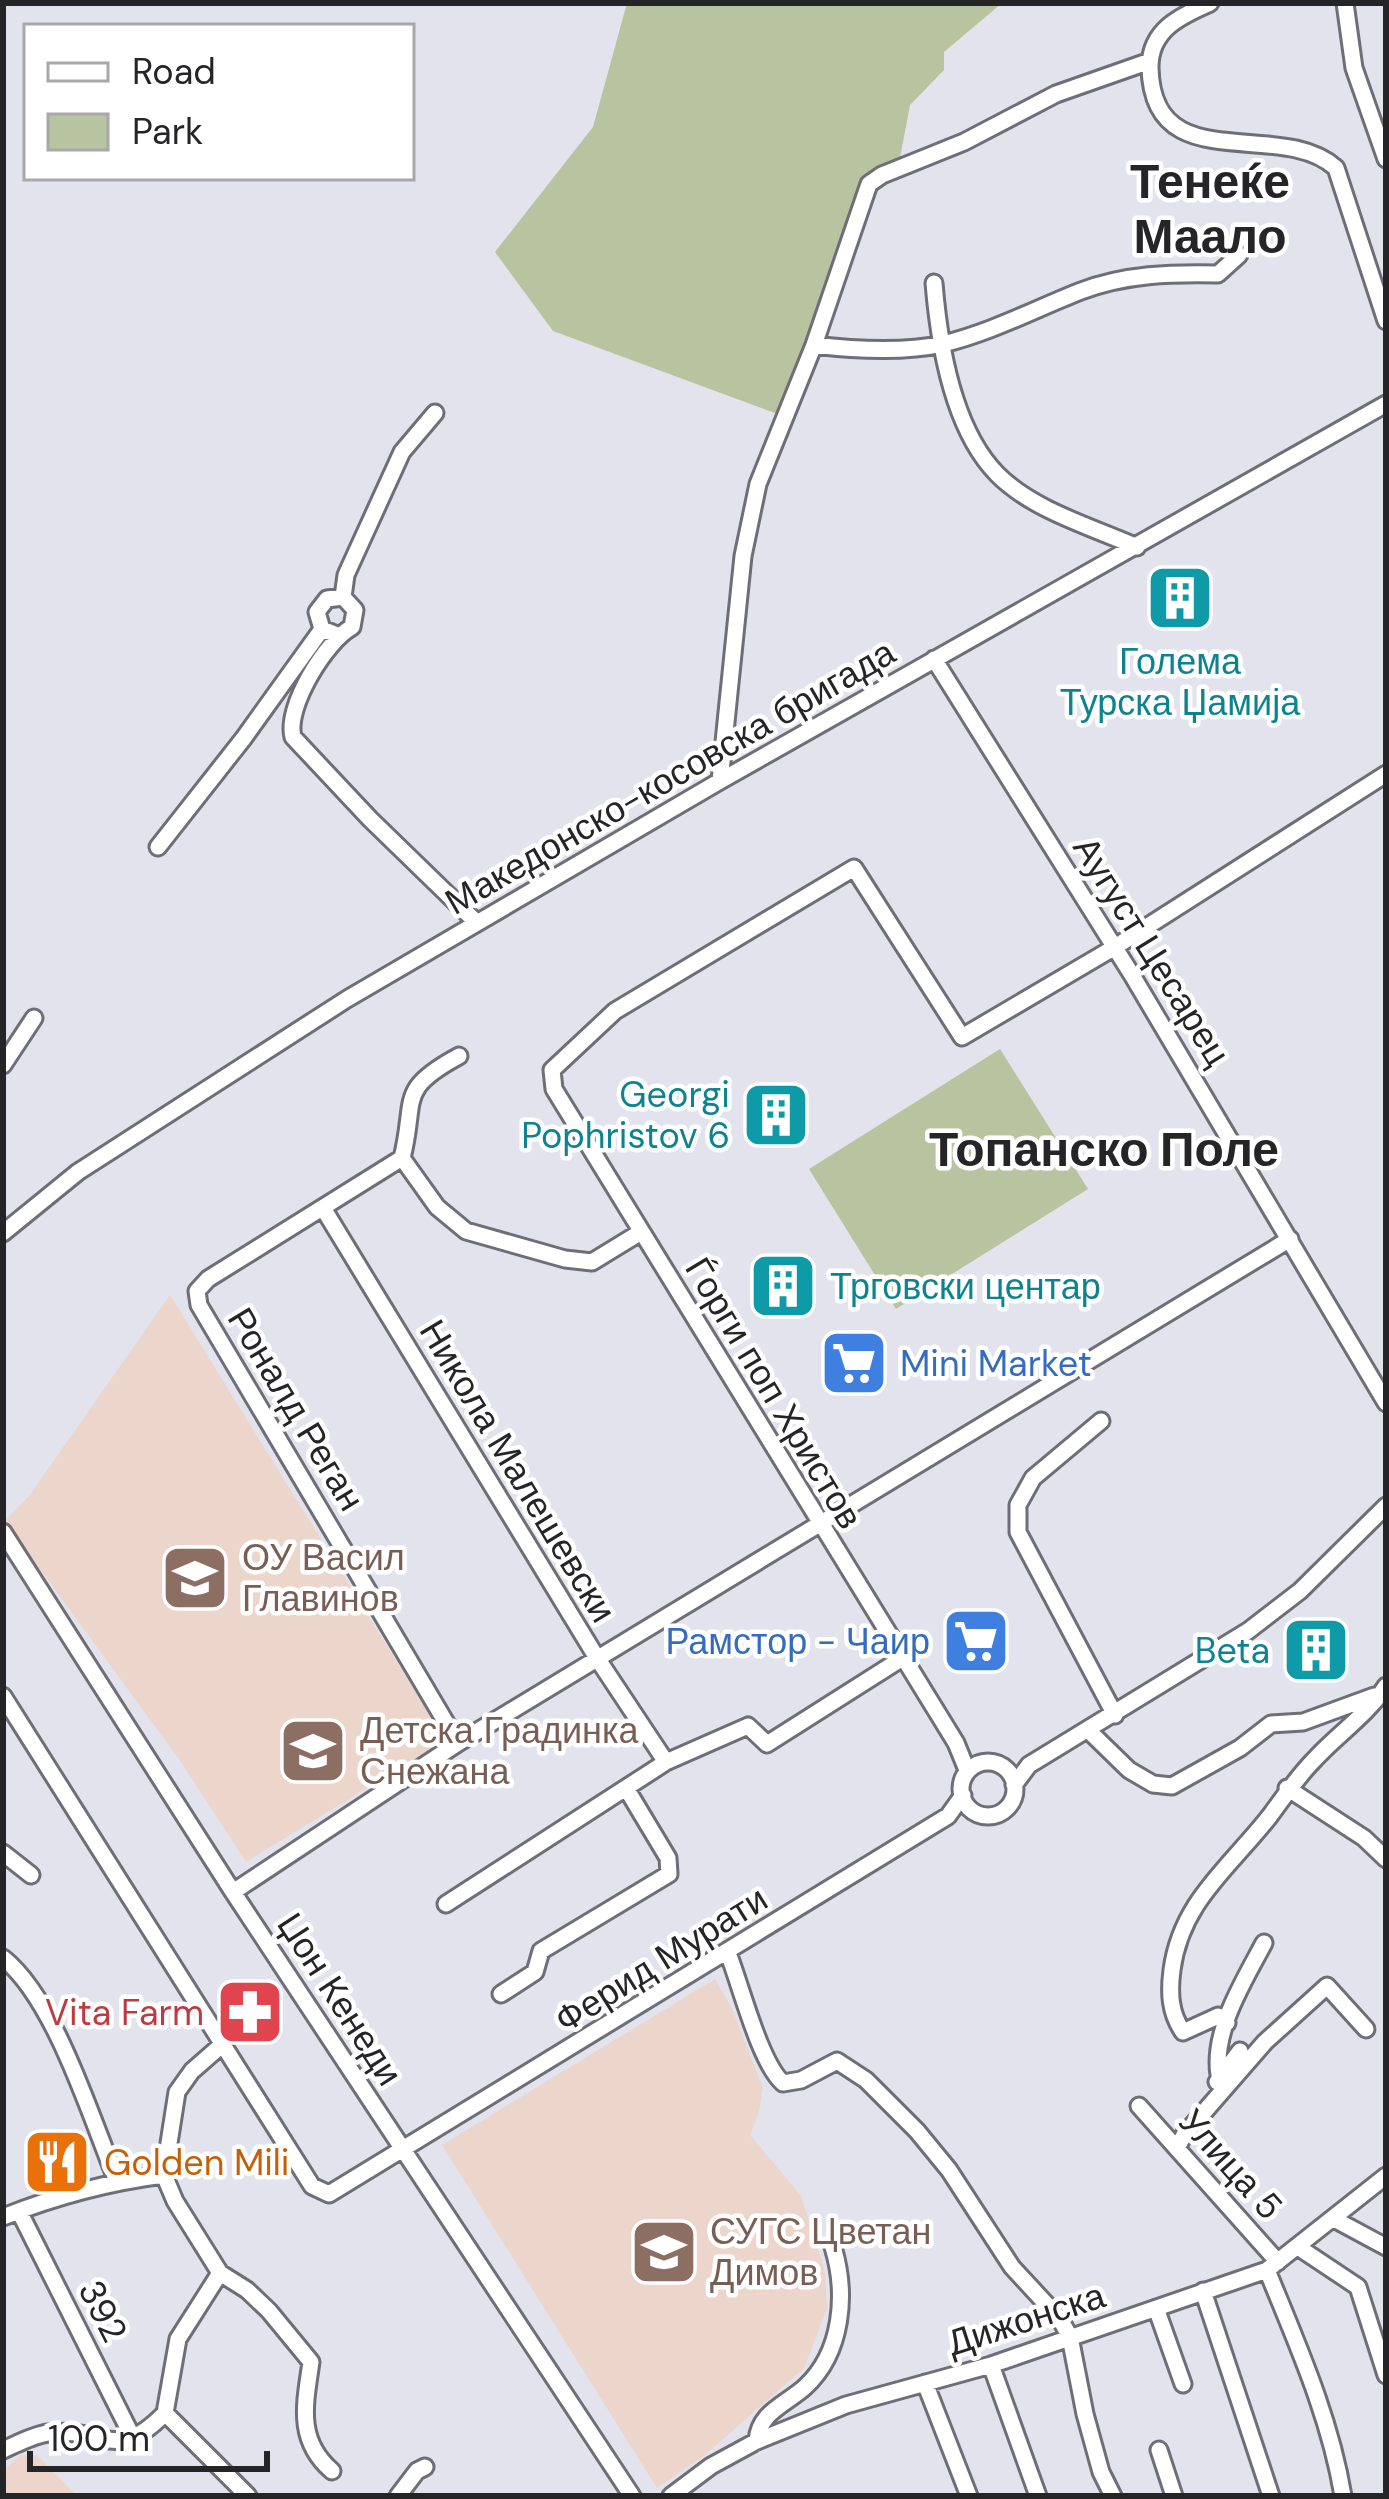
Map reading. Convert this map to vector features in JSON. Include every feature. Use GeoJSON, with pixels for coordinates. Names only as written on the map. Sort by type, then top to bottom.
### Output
{"type":"FeatureCollection","features":[{"type":"Feature","properties":{"kind":"street"},"geometry":{"type":"LineString","coordinates":[[1210,3],[1166,26],[1150,61],[1152,93],[1171,124],[1200,140],[1321,154],[1336,168],[1386,321]]}},
{"type":"Feature","properties":{"kind":"street"},"geometry":{"type":"LineString","coordinates":[[1345,3],[1354,68],[1386,160]]}},
{"type":"Feature","properties":{"kind":"street"},"geometry":{"type":"LineString","coordinates":[[720,781],[743,556],[758,484],[814,344],[856,213],[875,178],[964,142],[1056,94],[1150,61]]}},
{"type":"Feature","properties":{"kind":"street"},"geometry":{"type":"LineString","coordinates":[[814,344],[859,351],[939,345],[1001,327],[1084,290],[1131,277],[1218,274],[1239,255]]}},
{"type":"Feature","properties":{"kind":"street"},"geometry":{"type":"LineString","coordinates":[[934,283],[939,345],[979,451],[999,477],[1045,506],[1137,547]]}},
{"type":"Feature","properties":{"kind":"street","name":"Македонско-косовска бригада"},"geometry":{"type":"LineString","coordinates":[[3,1233],[77,1172],[476,922],[1386,404]]}},
{"type":"Feature","properties":{"kind":"street"},"geometry":{"type":"LineString","coordinates":[[343,597],[346,575],[402,452],[435,413]]}},
{"type":"Feature","properties":{"kind":"street"},"geometry":{"type":"LineString","coordinates":[[158,847],[329,632],[352,627],[355,610],[343,597]]}},
{"type":"Feature","properties":{"kind":"street"},"geometry":{"type":"LineString","coordinates":[[329,632],[317,612],[326,599],[343,597]]}},
{"type":"Feature","properties":{"kind":"street"},"geometry":{"type":"LineString","coordinates":[[329,632],[295,704],[290,723],[293,736],[476,922]]}},
{"type":"Feature","properties":{"kind":"street","name":"Аугуст Цесарец"},"geometry":{"type":"LineString","coordinates":[[934,659],[1115,946],[1386,1402]]}},
{"type":"Feature","properties":{"kind":"street"},"geometry":{"type":"LineString","coordinates":[[1115,946],[1386,774]]}},
{"type":"Feature","properties":{"kind":"street","name":"Ѓорги поп Христов"},"geometry":{"type":"LineString","coordinates":[[974,1766],[901,1659],[554,1089],[552,1070],[616,1011],[854,868],[962,1037],[1115,946]]}},
{"type":"Feature","properties":{"kind":"street"},"geometry":{"type":"LineString","coordinates":[[3,1065],[34,1018]]}},
{"type":"Feature","properties":{"kind":"street"},"geometry":{"type":"LineString","coordinates":[[459,1056],[424,1076],[414,1088],[402,1158],[437,1207],[466,1231],[592,1262],[641,1232]]}},
{"type":"Feature","properties":{"kind":"street"},"geometry":{"type":"LineString","coordinates":[[323,1208],[402,1158]]}},
{"type":"Feature","properties":{"kind":"street","name":"Роналд Реган"},"geometry":{"type":"LineString","coordinates":[[323,1208],[208,1279],[197,1291],[200,1305],[458,1743]]}},
{"type":"Feature","properties":{"kind":"street","name":"Никола Малешевски"},"geometry":{"type":"LineString","coordinates":[[323,1208],[597,1658],[666,1762]]}},
{"type":"Feature","properties":{"kind":"street"},"geometry":{"type":"LineString","coordinates":[[233,1892],[458,1743],[1290,1239]]}},
{"type":"Feature","properties":{"kind":"street"},"geometry":{"type":"LineString","coordinates":[[1101,1421],[1033,1478],[1018,1505],[1018,1532],[1115,1715]]}},
{"type":"Feature","properties":{"kind":"street"},"geometry":{"type":"LineString","coordinates":[[1029,1765],[974,1766],[963,1795],[973,1812],[994,1816],[1004,1812],[1029,1765],[1248,1631],[1300,1591],[1386,1506]]}},
{"type":"Feature","properties":{"kind":"street","name":"Џон Кенеди"},"geometry":{"type":"LineString","coordinates":[[3,1532],[233,1892],[632,2496]]}},
{"type":"Feature","properties":{"kind":"street"},"geometry":{"type":"LineString","coordinates":[[446,1904],[666,1762],[748,1726],[767,1744],[901,1659]]}},
{"type":"Feature","properties":{"kind":"street"},"geometry":{"type":"LineString","coordinates":[[1089,1731],[1129,1771],[1153,1784],[1172,1786],[1240,1748],[1271,1724],[1303,1721],[1384,1690]]}},
{"type":"Feature","properties":{"kind":"street"},"geometry":{"type":"LineString","coordinates":[[1227,2023],[1218,2016],[1183,2032],[1173,2018],[1170,1984],[1175,1950],[1190,1911],[1288,1788],[1384,1690]]}},
{"type":"Feature","properties":{"kind":"street"},"geometry":{"type":"LineString","coordinates":[[3,1696],[140,1918],[224,2043],[192,2071],[177,2092],[164,2175],[220,2273],[247,2290],[311,2362],[304,2422],[317,2458],[332,2470]]}},
{"type":"Feature","properties":{"kind":"street"},"geometry":{"type":"LineString","coordinates":[[1005,1766],[1015,1785]]}},
{"type":"Feature","properties":{"kind":"street"},"geometry":{"type":"LineString","coordinates":[[500,1994],[535,1972],[541,1951],[669,1874],[668,1858],[626,1788]]}},
{"type":"Feature","properties":{"kind":"street"},"geometry":{"type":"LineString","coordinates":[[1288,1788],[1386,1858]]}},
{"type":"Feature","properties":{"kind":"street","name":"Ферид Мурати"},"geometry":{"type":"LineString","coordinates":[[224,2043],[316,2191],[338,2192],[948,1816],[963,1795]]}},
{"type":"Feature","properties":{"kind":"street","name":"Ферид Мурати"},"geometry":{"type":"LineString","coordinates":[[948,1816],[973,1812]]}},
{"type":"Feature","properties":{"kind":"street"},"geometry":{"type":"LineString","coordinates":[[3,1853],[31,1875]]}},
{"type":"Feature","properties":{"kind":"street"},"geometry":{"type":"LineString","coordinates":[[1219,2075],[1216,2058],[1227,2023],[1264,1943]]}},
{"type":"Feature","properties":{"kind":"street"},"geometry":{"type":"LineString","coordinates":[[728,1953],[760,2049],[774,2075],[783,2083],[801,2080],[837,2061],[866,2080],[949,2170],[1001,2252],[1060,2319],[1070,2337],[1101,2472],[1113,2496]]}},
{"type":"Feature","properties":{"kind":"street"},"geometry":{"type":"LineString","coordinates":[[3,1958],[28,1983],[60,2043],[117,2181]]}},
{"type":"Feature","properties":{"kind":"street"},"geometry":{"type":"LineString","coordinates":[[1177,2148],[1265,2042],[1327,1986],[1366,2030]]}},
{"type":"Feature","properties":{"kind":"street"},"geometry":{"type":"LineString","coordinates":[[1210,2104],[1219,2075],[1240,2051]]}},
{"type":"Feature","properties":{"kind":"street","name":"Улица 5"},"geometry":{"type":"LineString","coordinates":[[1139,2106],[1273,2266],[1337,2458],[1343,2496]]}},
{"type":"Feature","properties":{"kind":"street"},"geometry":{"type":"LineString","coordinates":[[11,2214],[117,2181],[164,2175]]}},
{"type":"Feature","properties":{"kind":"street","name":"Дижонска"},"geometry":{"type":"LineString","coordinates":[[671,2496],[711,2466],[757,2441],[846,2405],[991,2365],[1273,2266],[1386,2176]]}},
{"type":"Feature","properties":{"kind":"street","name":"392"},"geometry":{"type":"LineString","coordinates":[[11,2214],[133,2438]]}},
{"type":"Feature","properties":{"kind":"street"},"geometry":{"type":"LineString","coordinates":[[1334,2219],[1386,2247]]}},
{"type":"Feature","properties":{"kind":"street"},"geometry":{"type":"LineString","coordinates":[[757,2441],[758,2426],[769,2413],[821,2370],[842,2307],[842,2277],[833,2247]]}},
{"type":"Feature","properties":{"kind":"street"},"geometry":{"type":"LineString","coordinates":[[1298,2247],[1358,2287],[1386,2375]]}},
{"type":"Feature","properties":{"kind":"street"},"geometry":{"type":"LineString","coordinates":[[3,2450],[43,2433],[117,2442],[133,2438],[165,2413],[178,2339],[220,2273]]}},
{"type":"Feature","properties":{"kind":"street"},"geometry":{"type":"LineString","coordinates":[[1203,2291],[1271,2496]]}},
{"type":"Feature","properties":{"kind":"street"},"geometry":{"type":"LineString","coordinates":[[1156,2308],[1183,2384]]}},
{"type":"Feature","properties":{"kind":"street"},"geometry":{"type":"LineString","coordinates":[[991,2365],[1038,2496]]}},
{"type":"Feature","properties":{"kind":"street"},"geometry":{"type":"LineString","coordinates":[[925,2383],[969,2496]]}},
{"type":"Feature","properties":{"kind":"street"},"geometry":{"type":"LineString","coordinates":[[165,2413],[248,2496]]}},
{"type":"Feature","properties":{"kind":"street"},"geometry":{"type":"LineString","coordinates":[[1159,2450],[1174,2496]]}},
{"type":"Feature","properties":{"kind":"street"},"geometry":{"type":"LineString","coordinates":[[398,2496],[425,2467]]}},
{"type":"Feature","properties":{"kind":"shaded area","name":"ОУ Васил Главинов"},"geometry":{"type":"Polygon","coordinates":[[[170,1295],[445,1740],[246,1862],[181,1762],[5,1521],[29,1496],[170,1295]]]}},
{"type":"Feature","properties":{"kind":"shaded area","name":"СУГС Цветан Димов"},"geometry":{"type":"Polygon","coordinates":[[[715,1979],[763,2088],[750,2135],[801,2196],[825,2272],[827,2309],[804,2368],[706,2454],[657,2488],[442,2145],[715,1979]]]}},
{"type":"Feature","properties":{"kind":"shaded area"},"geometry":{"type":"Polygon","coordinates":[[[21,2455],[37,2455],[77,2496],[3,2496],[3,2471],[21,2455]]]}},
{"type":"Feature","properties":{"kind":"green space"},"geometry":{"type":"Polygon","coordinates":[[[627,3],[1002,3],[944,52],[944,70],[910,105],[898,168],[875,178],[783,416],[553,331],[495,252],[593,127],[627,3]]]}},
{"type":"Feature","properties":{"kind":"green space"},"geometry":{"type":"Polygon","coordinates":[[[1000,1049],[1088,1189],[896,1309],[809,1169],[1000,1049]]]}},
{"type":"Feature","properties":{"kind":"place","name":"Голема Турска Џамија"},"geometry":{"type":"Point","coordinates":[1180,598]}},
{"type":"Feature","properties":{"kind":"place","name":"Georgi Pophristov 6"},"geometry":{"type":"Point","coordinates":[776,1115]}},
{"type":"Feature","properties":{"kind":"place","name":"Трговски центар"},"geometry":{"type":"Point","coordinates":[783,1286]}},
{"type":"Feature","properties":{"kind":"place","name":"Mini Market"},"geometry":{"type":"Point","coordinates":[854,1363]}},
{"type":"Feature","properties":{"kind":"place","name":"ОУ Васил Главинов"},"geometry":{"type":"Point","coordinates":[195,1578]}},
{"type":"Feature","properties":{"kind":"place","name":"Рамстор - Чаир"},"geometry":{"type":"Point","coordinates":[976,1641]}},
{"type":"Feature","properties":{"kind":"place","name":"Beta"},"geometry":{"type":"Point","coordinates":[1316,1650]}},
{"type":"Feature","properties":{"kind":"place","name":"Детска Градинка Снежана"},"geometry":{"type":"Point","coordinates":[313,1751]}},
{"type":"Feature","properties":{"kind":"place","name":"Vita Farm"},"geometry":{"type":"Point","coordinates":[250,2012]}},
{"type":"Feature","properties":{"kind":"place","name":"Golden Mili"},"geometry":{"type":"Point","coordinates":[57,2162]}},
{"type":"Feature","properties":{"kind":"place","name":"СУГС Цветан Димов"},"geometry":{"type":"Point","coordinates":[664,2252]}},
{"type":"Feature","properties":{"kind":"district","name":"Тенеќе Маало"},"geometry":{"type":"Point","coordinates":[1210,208]}},
{"type":"Feature","properties":{"kind":"district","name":"Топанско Поле"},"geometry":{"type":"Point","coordinates":[1104,1149]}}]}
